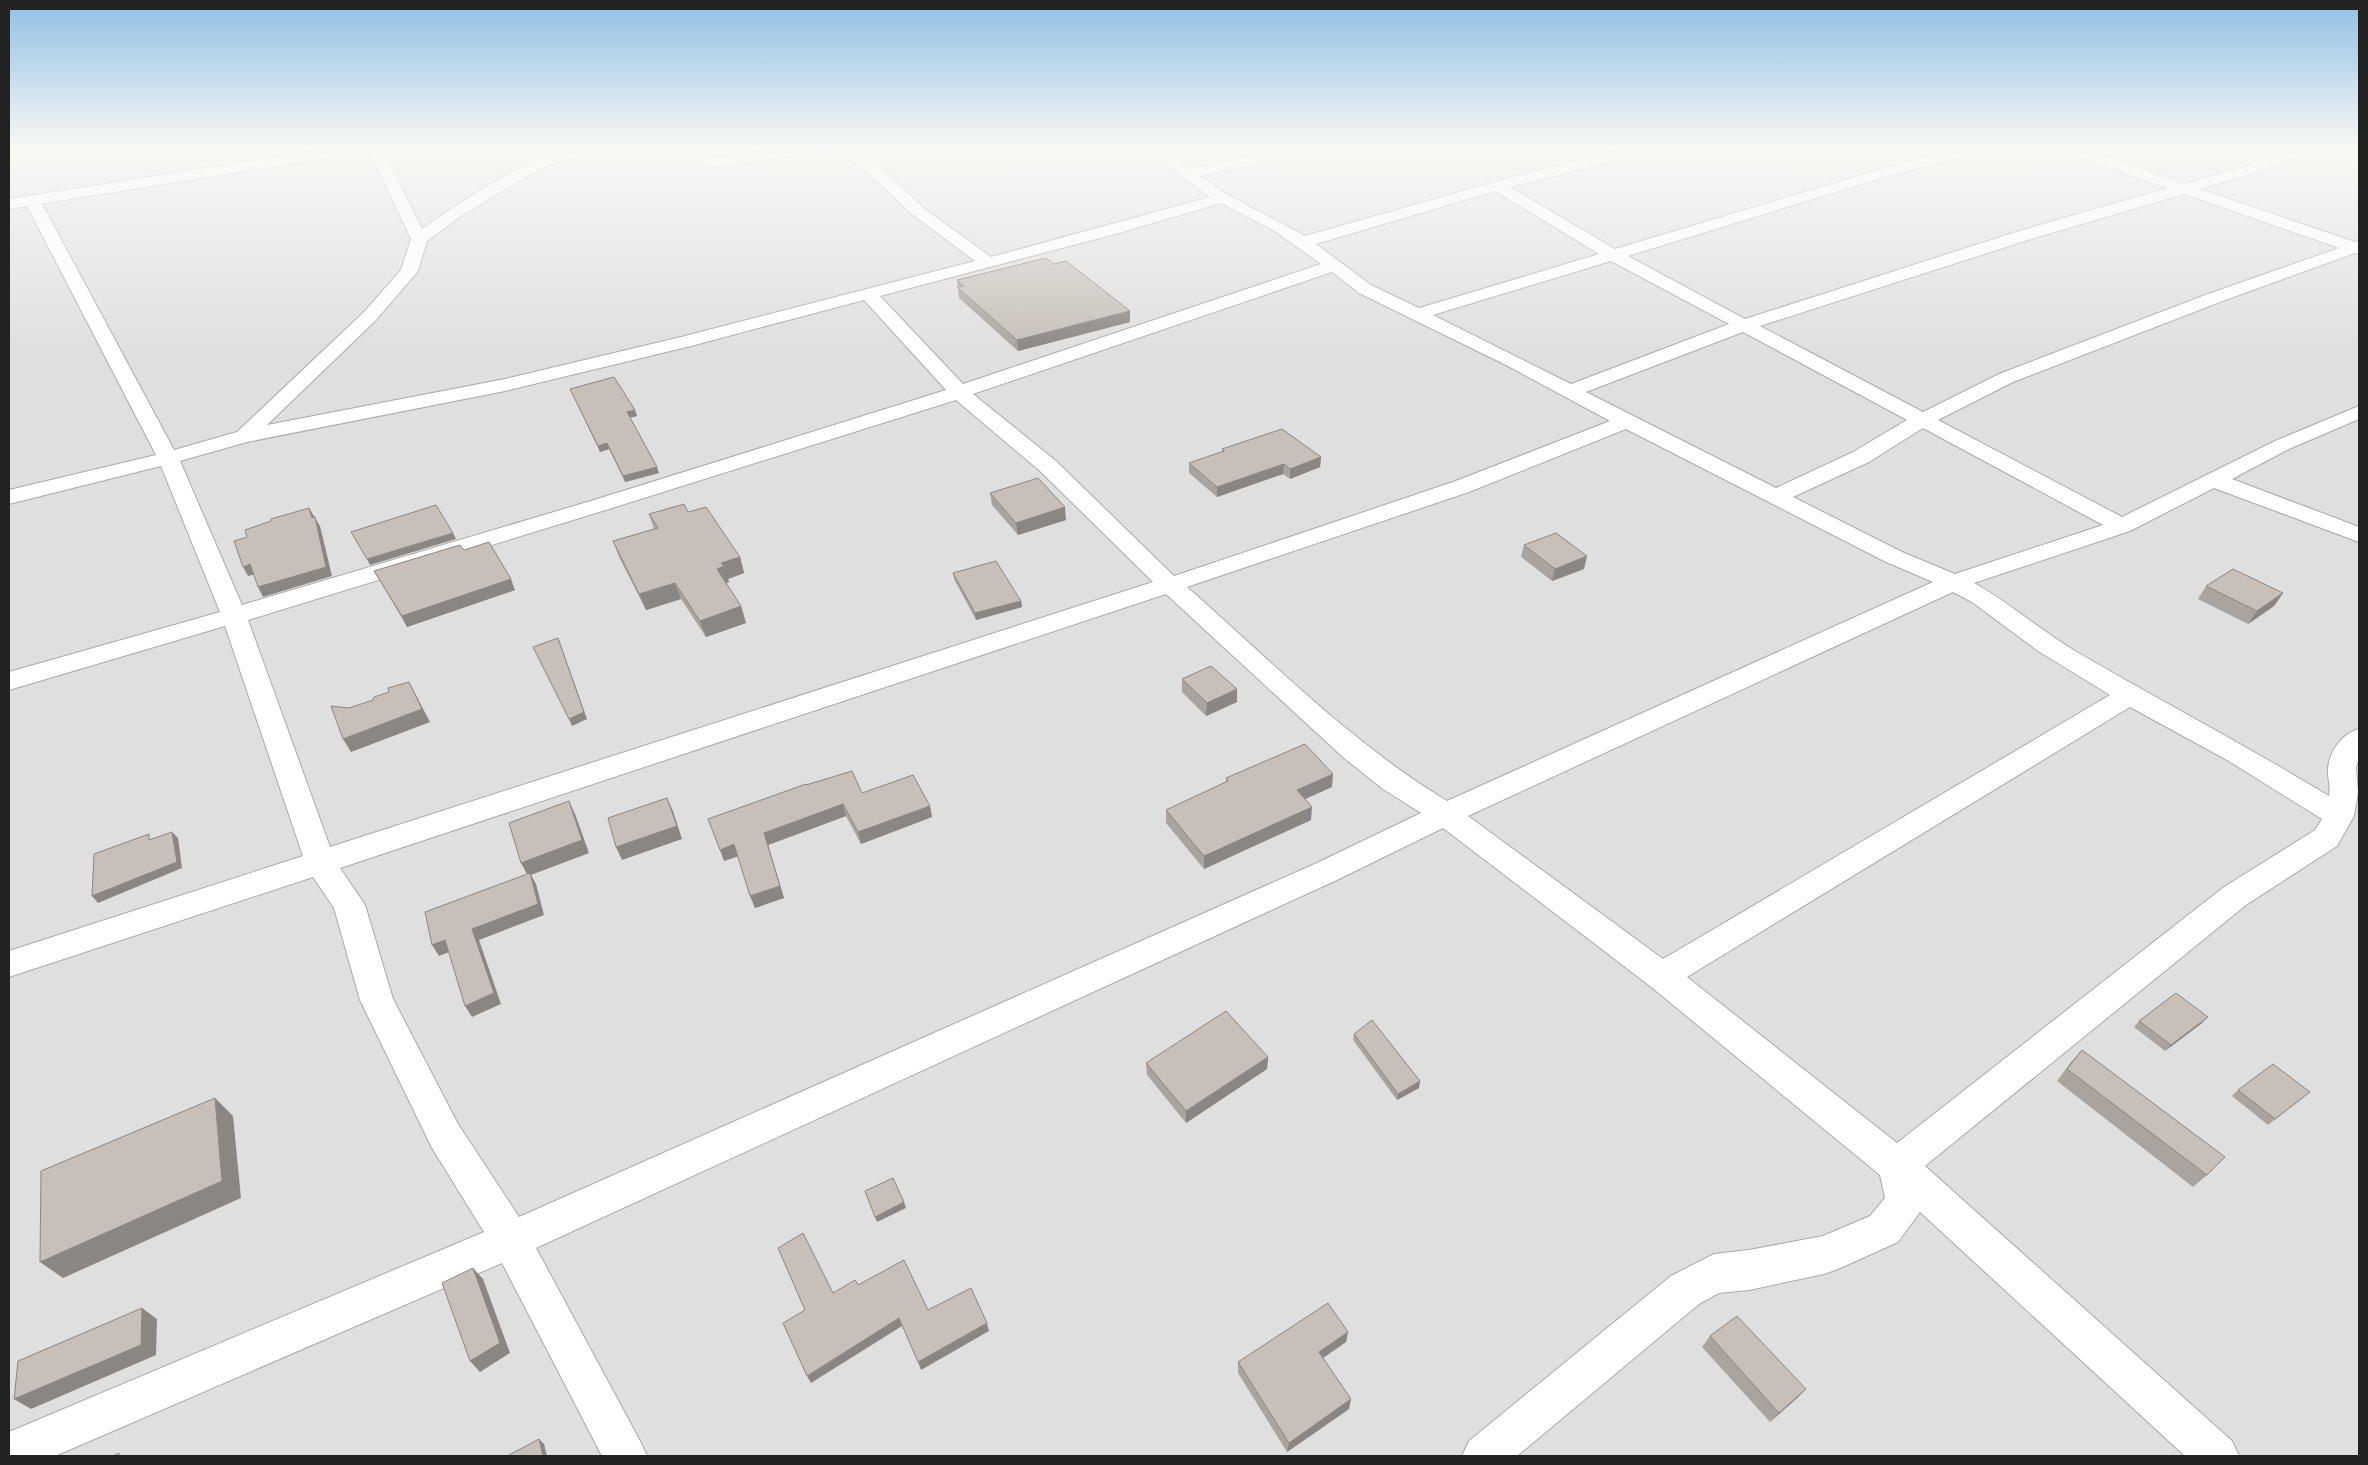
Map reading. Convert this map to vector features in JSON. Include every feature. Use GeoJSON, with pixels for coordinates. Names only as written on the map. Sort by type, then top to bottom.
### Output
{"type":"FeatureCollection","features":[{"type":"Feature","properties":{"kind":"street"},"geometry":{"type":"LineString","coordinates":[[28,216],[168,458],[234,616],[320,862],[349,905],[377,1000],[445,1136],[511,1240],[624,1456]]}},
{"type":"Feature","properties":{"kind":"street"},"geometry":{"type":"LineString","coordinates":[[408,216],[419,239]]}},
{"type":"Feature","properties":{"kind":"street"},"geometry":{"type":"LineString","coordinates":[[244,436],[370,316],[409,271],[419,239],[450,216]]}},
{"type":"Feature","properties":{"kind":"street"},"geometry":{"type":"LineString","coordinates":[[925,216],[950,232],[987,262]]}},
{"type":"Feature","properties":{"kind":"street"},"geometry":{"type":"LineString","coordinates":[[9,497],[168,458],[244,436],[505,385],[868,294],[1155,216]]}},
{"type":"Feature","properties":{"kind":"street"},"geometry":{"type":"LineString","coordinates":[[1257,216],[1302,242],[1365,289],[1571,391],[1627,422],[1894,557],[1954,582],[1981,597],[2047,644],[2130,695],[2237,753],[2339,816]]}},
{"type":"Feature","properties":{"kind":"street"},"geometry":{"type":"LineString","coordinates":[[1302,242],[1391,216]]}},
{"type":"Feature","properties":{"kind":"street"},"geometry":{"type":"LineString","coordinates":[[1548,216],[1692,299],[2122,526]]}},
{"type":"Feature","properties":{"kind":"street"},"geometry":{"type":"LineString","coordinates":[[1415,315],[1738,216]]}},
{"type":"Feature","properties":{"kind":"street"},"geometry":{"type":"LineString","coordinates":[[1571,391],[1744,325],[2013,239],[2092,216]]}},
{"type":"Feature","properties":{"kind":"street"},"geometry":{"type":"LineString","coordinates":[[2264,216],[2358,248]]}},
{"type":"Feature","properties":{"kind":"street"},"geometry":{"type":"LineString","coordinates":[[1774,497],[1862,457],[1922,420],[2006,378],[2205,302],[2358,248]]}},
{"type":"Feature","properties":{"kind":"street"},"geometry":{"type":"LineString","coordinates":[[9,681],[234,616],[959,392],[1332,266]]}},
{"type":"Feature","properties":{"kind":"street"},"geometry":{"type":"LineString","coordinates":[[868,294],[959,392],[1072,488],[1170,585],[1354,751],[1393,782],[1445,814],[1662,976],[1897,1166],[2217,1456]]}},
{"type":"Feature","properties":{"kind":"street"},"geometry":{"type":"LineString","coordinates":[[9,1454],[511,1240],[1328,871],[1445,814],[1954,582],[2122,526],[2282,445],[2359,412]]}},
{"type":"Feature","properties":{"kind":"street"},"geometry":{"type":"LineString","coordinates":[[9,964],[1170,585],[1461,487],[1558,447],[1627,422]]}},
{"type":"Feature","properties":{"kind":"street"},"geometry":{"type":"LineString","coordinates":[[2214,480],[2359,535]]}},
{"type":"Feature","properties":{"kind":"street"},"geometry":{"type":"LineString","coordinates":[[1662,976],[2130,695]]}},
{"type":"Feature","properties":{"kind":"street"},"geometry":{"type":"LineString","coordinates":[[1897,1166],[2235,896],[2326,838],[2339,816],[2344,792],[2342,767],[2349,748],[2359,739]]}},
{"type":"Feature","properties":{"kind":"street"},"geometry":{"type":"LineString","coordinates":[[1484,1456],[1685,1290],[1714,1274],[1749,1270],[1824,1255],[1884,1228],[1904,1203],[1897,1166]]}},
{"type":"Feature","properties":{"kind":"shaded area"},"geometry":{"type":"Polygon","coordinates":[[[9,216],[2359,216],[2359,1456],[9,1456],[9,216]]]}},
{"type":"Feature","properties":{"kind":"building"},"geometry":{"type":"Polygon","coordinates":[[[1046,258],[1054,264],[1066,261],[1130,311],[1017,340],[957,287],[964,286],[957,280],[1046,258]]]}},
{"type":"Feature","properties":{"kind":"building"},"geometry":{"type":"Polygon","coordinates":[[[614,377],[635,410],[627,412],[657,467],[623,476],[607,443],[598,446],[570,389],[614,377]]]}},
{"type":"Feature","properties":{"kind":"building"},"geometry":{"type":"Polygon","coordinates":[[[1282,429],[1321,457],[1290,469],[1284,464],[1217,487],[1189,463],[1224,451],[1222,449],[1282,429]]]}},
{"type":"Feature","properties":{"kind":"building"},"geometry":{"type":"Polygon","coordinates":[[[1038,478],[1065,507],[1016,523],[990,493],[1038,478]]]}},
{"type":"Feature","properties":{"kind":"building"},"geometry":{"type":"Polygon","coordinates":[[[684,504],[688,512],[706,507],[740,557],[721,563],[724,566],[717,569],[741,606],[700,621],[675,583],[639,594],[613,541],[658,528],[649,514],[684,504]]]}},
{"type":"Feature","properties":{"kind":"building"},"geometry":{"type":"Polygon","coordinates":[[[436,505],[453,533],[367,559],[351,532],[436,505]]]}},
{"type":"Feature","properties":{"kind":"building"},"geometry":{"type":"Polygon","coordinates":[[[309,508],[312,518],[315,517],[326,567],[258,587],[250,564],[243,567],[234,541],[247,537],[245,530],[271,521],[271,519],[309,508]]]}},
{"type":"Feature","properties":{"kind":"building"},"geometry":{"type":"Polygon","coordinates":[[[1556,533],[1587,556],[1555,569],[1524,545],[1556,533]]]}},
{"type":"Feature","properties":{"kind":"building"},"geometry":{"type":"Polygon","coordinates":[[[489,542],[511,579],[402,616],[374,571],[460,545],[464,550],[489,542]]]}},
{"type":"Feature","properties":{"kind":"building"},"geometry":{"type":"Polygon","coordinates":[[[996,561],[1021,601],[975,613],[953,573],[996,561]]]}},
{"type":"Feature","properties":{"kind":"building"},"geometry":{"type":"Polygon","coordinates":[[[2233,569],[2283,593],[2257,611],[2206,586],[2233,569]]]}},
{"type":"Feature","properties":{"kind":"building"},"geometry":{"type":"Polygon","coordinates":[[[558,638],[584,712],[569,719],[533,647],[558,638]]]}},
{"type":"Feature","properties":{"kind":"building"},"geometry":{"type":"Polygon","coordinates":[[[1211,666],[1237,689],[1207,703],[1182,679],[1211,666]]]}},
{"type":"Feature","properties":{"kind":"building"},"geometry":{"type":"Polygon","coordinates":[[[409,682],[422,709],[343,739],[331,706],[349,708],[389,692],[388,688],[409,682]]]}},
{"type":"Feature","properties":{"kind":"building"},"geometry":{"type":"Polygon","coordinates":[[[1305,744],[1333,774],[1297,790],[1312,807],[1204,856],[1166,810],[1228,781],[1226,778],[1305,744]]]}},
{"type":"Feature","properties":{"kind":"building"},"geometry":{"type":"Polygon","coordinates":[[[852,771],[862,793],[913,775],[930,806],[858,832],[843,804],[764,833],[780,886],[750,896],[734,844],[720,850],[708,819],[806,784],[852,771]]]}},
{"type":"Feature","properties":{"kind":"building"},"geometry":{"type":"Polygon","coordinates":[[[667,798],[677,826],[616,847],[608,818],[667,798]]]}},
{"type":"Feature","properties":{"kind":"building"},"geometry":{"type":"Polygon","coordinates":[[[569,801],[582,840],[521,863],[509,823],[569,801]]]}},
{"type":"Feature","properties":{"kind":"building"},"geometry":{"type":"Polygon","coordinates":[[[172,832],[177,862],[92,896],[94,854],[149,834],[149,840],[172,832]]]}},
{"type":"Feature","properties":{"kind":"building"},"geometry":{"type":"Polygon","coordinates":[[[530,873],[538,904],[472,929],[494,993],[465,1006],[445,940],[432,945],[425,912],[530,873]]]}},
{"type":"Feature","properties":{"kind":"building"},"geometry":{"type":"Polygon","coordinates":[[[2176,993],[2208,1017],[2171,1045],[2139,1021],[2176,993]]]}},
{"type":"Feature","properties":{"kind":"building"},"geometry":{"type":"Polygon","coordinates":[[[1226,1011],[1268,1057],[1186,1111],[1146,1063],[1226,1011]]]}},
{"type":"Feature","properties":{"kind":"building"},"geometry":{"type":"Polygon","coordinates":[[[1372,1020],[1420,1081],[1398,1094],[1354,1034],[1372,1020]]]}},
{"type":"Feature","properties":{"kind":"building"},"geometry":{"type":"Polygon","coordinates":[[[2082,1050],[2225,1157],[2207,1175],[2067,1069],[2082,1050]]]}},
{"type":"Feature","properties":{"kind":"building"},"geometry":{"type":"Polygon","coordinates":[[[2273,1064],[2310,1092],[2275,1119],[2238,1090],[2273,1064]]]}},
{"type":"Feature","properties":{"kind":"building"},"geometry":{"type":"Polygon","coordinates":[[[215,1098],[222,1181],[40,1262],[41,1171],[215,1098]]]}},
{"type":"Feature","properties":{"kind":"building"},"geometry":{"type":"Polygon","coordinates":[[[893,1178],[904,1202],[875,1217],[865,1191],[893,1178]]]}},
{"type":"Feature","properties":{"kind":"building"},"geometry":{"type":"Polygon","coordinates":[[[803,1233],[833,1293],[855,1280],[858,1285],[904,1260],[928,1310],[971,1288],[987,1323],[918,1362],[899,1318],[807,1376],[783,1323],[805,1310],[778,1248],[803,1233]]]}},
{"type":"Feature","properties":{"kind":"building"},"geometry":{"type":"Polygon","coordinates":[[[473,1268],[500,1343],[470,1361],[442,1283],[473,1268]]]}},
{"type":"Feature","properties":{"kind":"building"},"geometry":{"type":"Polygon","coordinates":[[[1328,1303],[1348,1332],[1319,1352],[1351,1399],[1289,1443],[1238,1362],[1328,1303]]]}},
{"type":"Feature","properties":{"kind":"building"},"geometry":{"type":"Polygon","coordinates":[[[142,1308],[141,1345],[14,1399],[18,1361],[142,1308]]]}},
{"type":"Feature","properties":{"kind":"building"},"geometry":{"type":"Polygon","coordinates":[[[1737,1316],[1806,1389],[1779,1413],[1710,1336],[1737,1316]]]}},
{"type":"Feature","properties":{"kind":"building"},"geometry":{"type":"Polygon","coordinates":[[[539,1439],[543,1456],[507,1456],[539,1439]]]}}]}
